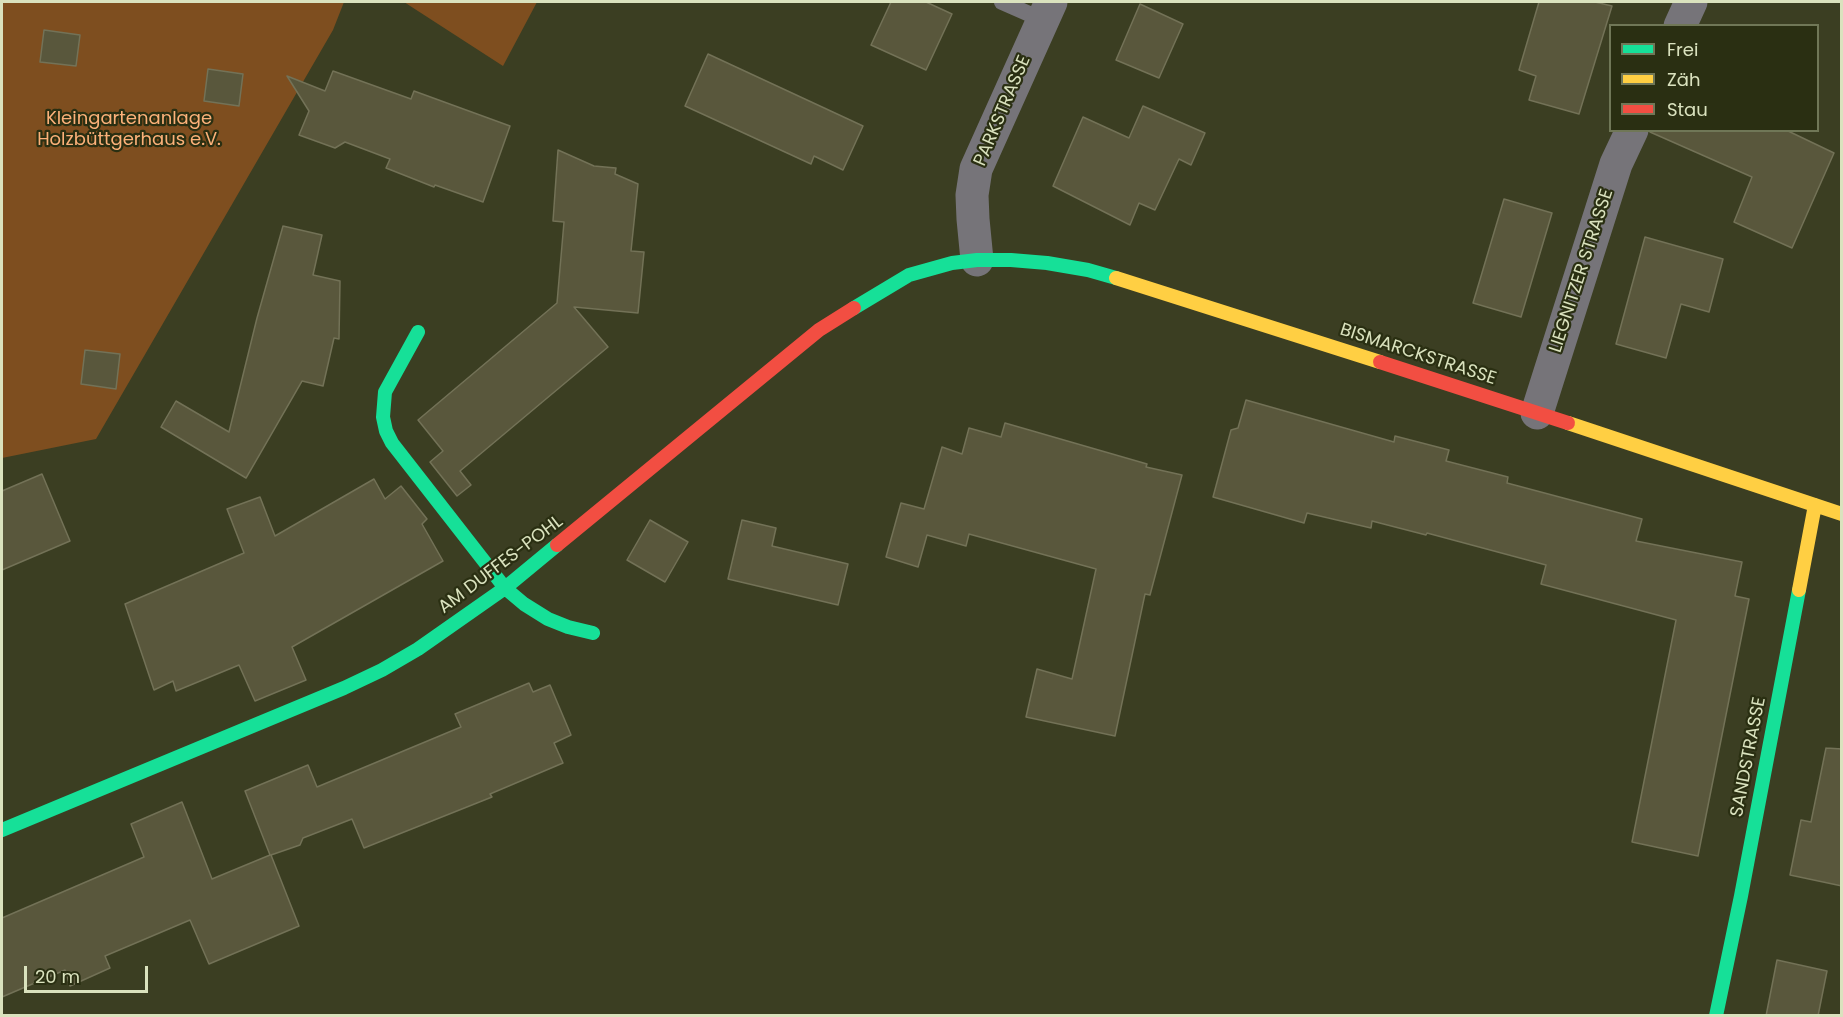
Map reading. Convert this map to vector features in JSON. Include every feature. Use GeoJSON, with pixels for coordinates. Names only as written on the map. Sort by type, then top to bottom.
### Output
{"type":"FeatureCollection","features":[{"type":"Feature","properties":{"kind":"street"},"geometry":{"type":"LineString","coordinates":[[1681,24],[1691,2]]}},
{"type":"Feature","properties":{"kind":"street","name":"PARKSTRASSE"},"geometry":{"type":"LineString","coordinates":[[977,260],[972,195],[976,169],[1047,11]]}},
{"type":"Feature","properties":{"kind":"street","name":"LIEGNITZER STRASSE"},"geometry":{"type":"LineString","coordinates":[[1538,413],[1616,164],[1631,132]]}},
{"type":"Feature","properties":{"kind":"street","name":"BISMARCKSTRASSE"},"geometry":{"type":"LineString","coordinates":[[977,260],[1047,263],[1088,270],[1128,281],[1842,514]]}},
{"type":"Feature","properties":{"kind":"street","name":"AM DUFFES-POHL"},"geometry":{"type":"LineString","coordinates":[[2,830],[354,684],[382,670],[505,588],[819,330],[909,275],[930,268],[977,260]]}},
{"type":"Feature","properties":{"kind":"street"},"geometry":{"type":"LineString","coordinates":[[418,332],[385,392],[383,417],[386,431],[392,442],[505,588],[524,604],[548,619],[593,633]]}},
{"type":"Feature","properties":{"kind":"street","name":"SANDSTRASSE"},"geometry":{"type":"LineString","coordinates":[[1716,1016],[1815,505]]}},
{"type":"Feature","properties":{"kind":"lane"},"geometry":{"type":"LineString","coordinates":[[1002,2],[1047,11]]}},
{"type":"Feature","properties":{"kind":"green space","name":"Kleingartenanlage Holzbüttgerhaus e.V."},"geometry":{"type":"Polygon","coordinates":[[[2,2],[344,2],[333,30],[96,439],[2,458],[2,2]]]}},
{"type":"Feature","properties":{"kind":"green space"},"geometry":{"type":"Polygon","coordinates":[[[404,2],[537,2],[503,66],[404,2]]]}},
{"type":"Feature","properties":{"kind":"building"},"geometry":{"type":"Polygon","coordinates":[[[891,2],[926,2],[952,14],[926,70],[871,45],[891,2]]]}},
{"type":"Feature","properties":{"kind":"building"},"geometry":{"type":"Polygon","coordinates":[[[1539,2],[1595,2],[1612,6],[1579,114],[1529,100],[1536,76],[1519,70],[1539,2]]]}},
{"type":"Feature","properties":{"kind":"building"},"geometry":{"type":"Polygon","coordinates":[[[1140,4],[1183,24],[1159,78],[1116,60],[1140,4]]]}},
{"type":"Feature","properties":{"kind":"building"},"geometry":{"type":"Polygon","coordinates":[[[44,30],[80,35],[76,66],[40,62],[44,30]]]}},
{"type":"Feature","properties":{"kind":"building"},"geometry":{"type":"Polygon","coordinates":[[[708,54],[863,126],[843,170],[814,156],[811,164],[685,106],[708,54]]]}},
{"type":"Feature","properties":{"kind":"building"},"geometry":{"type":"Polygon","coordinates":[[[208,69],[243,74],[239,106],[204,101],[208,69]]]}},
{"type":"Feature","properties":{"kind":"building"},"geometry":{"type":"Polygon","coordinates":[[[333,71],[411,99],[414,91],[510,126],[483,202],[435,185],[434,187],[386,168],[390,159],[345,142],[335,148],[299,135],[309,111],[287,76],[325,91],[333,71]]]}},
{"type":"Feature","properties":{"kind":"building"},"geometry":{"type":"Polygon","coordinates":[[[1143,106],[1205,133],[1191,165],[1179,159],[1155,210],[1139,203],[1130,225],[1053,186],[1083,117],[1129,138],[1143,106]]]}},
{"type":"Feature","properties":{"kind":"building"},"geometry":{"type":"Polygon","coordinates":[[[1650,132],[1790,132],[1834,153],[1792,248],[1734,222],[1752,177],[1650,132]]]}},
{"type":"Feature","properties":{"kind":"building"},"geometry":{"type":"Polygon","coordinates":[[[558,150],[594,166],[616,168],[615,174],[638,184],[631,251],[644,252],[638,313],[574,307],[608,347],[460,471],[471,485],[457,496],[430,462],[443,451],[418,420],[557,303],[564,222],[553,221],[558,150]]]}},
{"type":"Feature","properties":{"kind":"building"},"geometry":{"type":"Polygon","coordinates":[[[1504,199],[1552,213],[1521,317],[1473,303],[1504,199]]]}},
{"type":"Feature","properties":{"kind":"building"},"geometry":{"type":"Polygon","coordinates":[[[283,226],[322,235],[313,275],[340,281],[339,339],[334,338],[323,386],[302,381],[246,478],[161,427],[176,401],[229,432],[257,318],[283,226]]]}},
{"type":"Feature","properties":{"kind":"building"},"geometry":{"type":"Polygon","coordinates":[[[1645,237],[1723,259],[1709,312],[1681,304],[1666,358],[1616,344],[1645,237]]]}},
{"type":"Feature","properties":{"kind":"building"},"geometry":{"type":"Polygon","coordinates":[[[85,350],[120,354],[116,389],[81,384],[85,350]]]}},
{"type":"Feature","properties":{"kind":"building"},"geometry":{"type":"Polygon","coordinates":[[[1246,400],[1394,442],[1395,436],[1449,450],[1446,461],[1508,477],[1507,483],[1642,519],[1636,541],[1742,562],[1735,596],[1749,599],[1698,856],[1632,842],[1676,620],[1541,584],[1546,565],[1427,533],[1426,535],[1372,521],[1371,528],[1307,513],[1304,523],[1213,497],[1231,430],[1238,428],[1246,400]]]}},
{"type":"Feature","properties":{"kind":"building"},"geometry":{"type":"Polygon","coordinates":[[[1005,423],[1147,464],[1146,467],[1182,475],[1150,595],[1145,594],[1115,736],[1026,717],[1037,669],[1072,679],[1096,569],[969,534],[966,546],[927,535],[918,567],[886,557],[901,503],[924,509],[942,447],[962,454],[969,428],[1001,437],[1005,423]]]}},
{"type":"Feature","properties":{"kind":"building"},"geometry":{"type":"Polygon","coordinates":[[[42,474],[70,541],[2,570],[2,491],[42,474]]]}},
{"type":"Feature","properties":{"kind":"building"},"geometry":{"type":"Polygon","coordinates":[[[374,479],[385,499],[401,486],[427,519],[422,524],[443,561],[292,647],[306,680],[255,701],[239,665],[176,691],[173,681],[154,690],[125,604],[244,553],[227,509],[260,497],[275,536],[374,479]]]}},
{"type":"Feature","properties":{"kind":"building"},"geometry":{"type":"Polygon","coordinates":[[[650,520],[688,542],[665,582],[627,560],[650,520]]]}},
{"type":"Feature","properties":{"kind":"building"},"geometry":{"type":"Polygon","coordinates":[[[742,520],[776,528],[772,546],[848,564],[838,605],[728,579],[742,520]]]}},
{"type":"Feature","properties":{"kind":"building"},"geometry":{"type":"Polygon","coordinates":[[[529,683],[533,692],[550,685],[571,735],[554,743],[563,763],[490,794],[492,797],[364,848],[352,819],[303,838],[300,845],[271,855],[299,926],[209,964],[190,920],[105,956],[110,968],[70,986],[65,970],[2,997],[2,918],[144,857],[131,824],[182,802],[212,879],[270,855],[245,791],[308,765],[317,787],[461,727],[455,714],[529,683]]]}},
{"type":"Feature","properties":{"kind":"building"},"geometry":{"type":"Polygon","coordinates":[[[1826,748],[1842,749],[1842,886],[1790,875],[1801,820],[1811,822],[1826,748]]]}},
{"type":"Feature","properties":{"kind":"building"},"geometry":{"type":"Polygon","coordinates":[[[1777,960],[1827,971],[1818,1016],[1766,1016],[1777,960]]]}},
{"type":"Feature","properties":{"kind":"traffic: fast"},"geometry":{"type":"LineString","coordinates":[[854,308],[909,275],[952,263],[977,260],[1047,263],[1088,270],[1116,278]]}},
{"type":"Feature","properties":{"kind":"traffic: fast"},"geometry":{"type":"LineString","coordinates":[[418,332],[385,392],[383,417],[392,443],[505,588],[524,604],[548,619],[593,633]]}},
{"type":"Feature","properties":{"kind":"traffic: fast"},"geometry":{"type":"LineString","coordinates":[[2,830],[344,688],[382,670],[418,649],[505,588],[557,545]]}},
{"type":"Feature","properties":{"kind":"traffic: fast"},"geometry":{"type":"LineString","coordinates":[[1716,1016],[1799,590]]}},
{"type":"Feature","properties":{"kind":"traffic: slow"},"geometry":{"type":"LineString","coordinates":[[1116,278],[1380,362]]}},
{"type":"Feature","properties":{"kind":"traffic: slow"},"geometry":{"type":"LineString","coordinates":[[1568,423],[1842,514]]}},
{"type":"Feature","properties":{"kind":"traffic: slow"},"geometry":{"type":"LineString","coordinates":[[1799,590],[1815,505]]}},
{"type":"Feature","properties":{"kind":"traffic: jam"},"geometry":{"type":"LineString","coordinates":[[557,545],[819,330],[854,308]]}},
{"type":"Feature","properties":{"kind":"traffic: jam"},"geometry":{"type":"LineString","coordinates":[[1380,362],[1568,423]]}}]}
